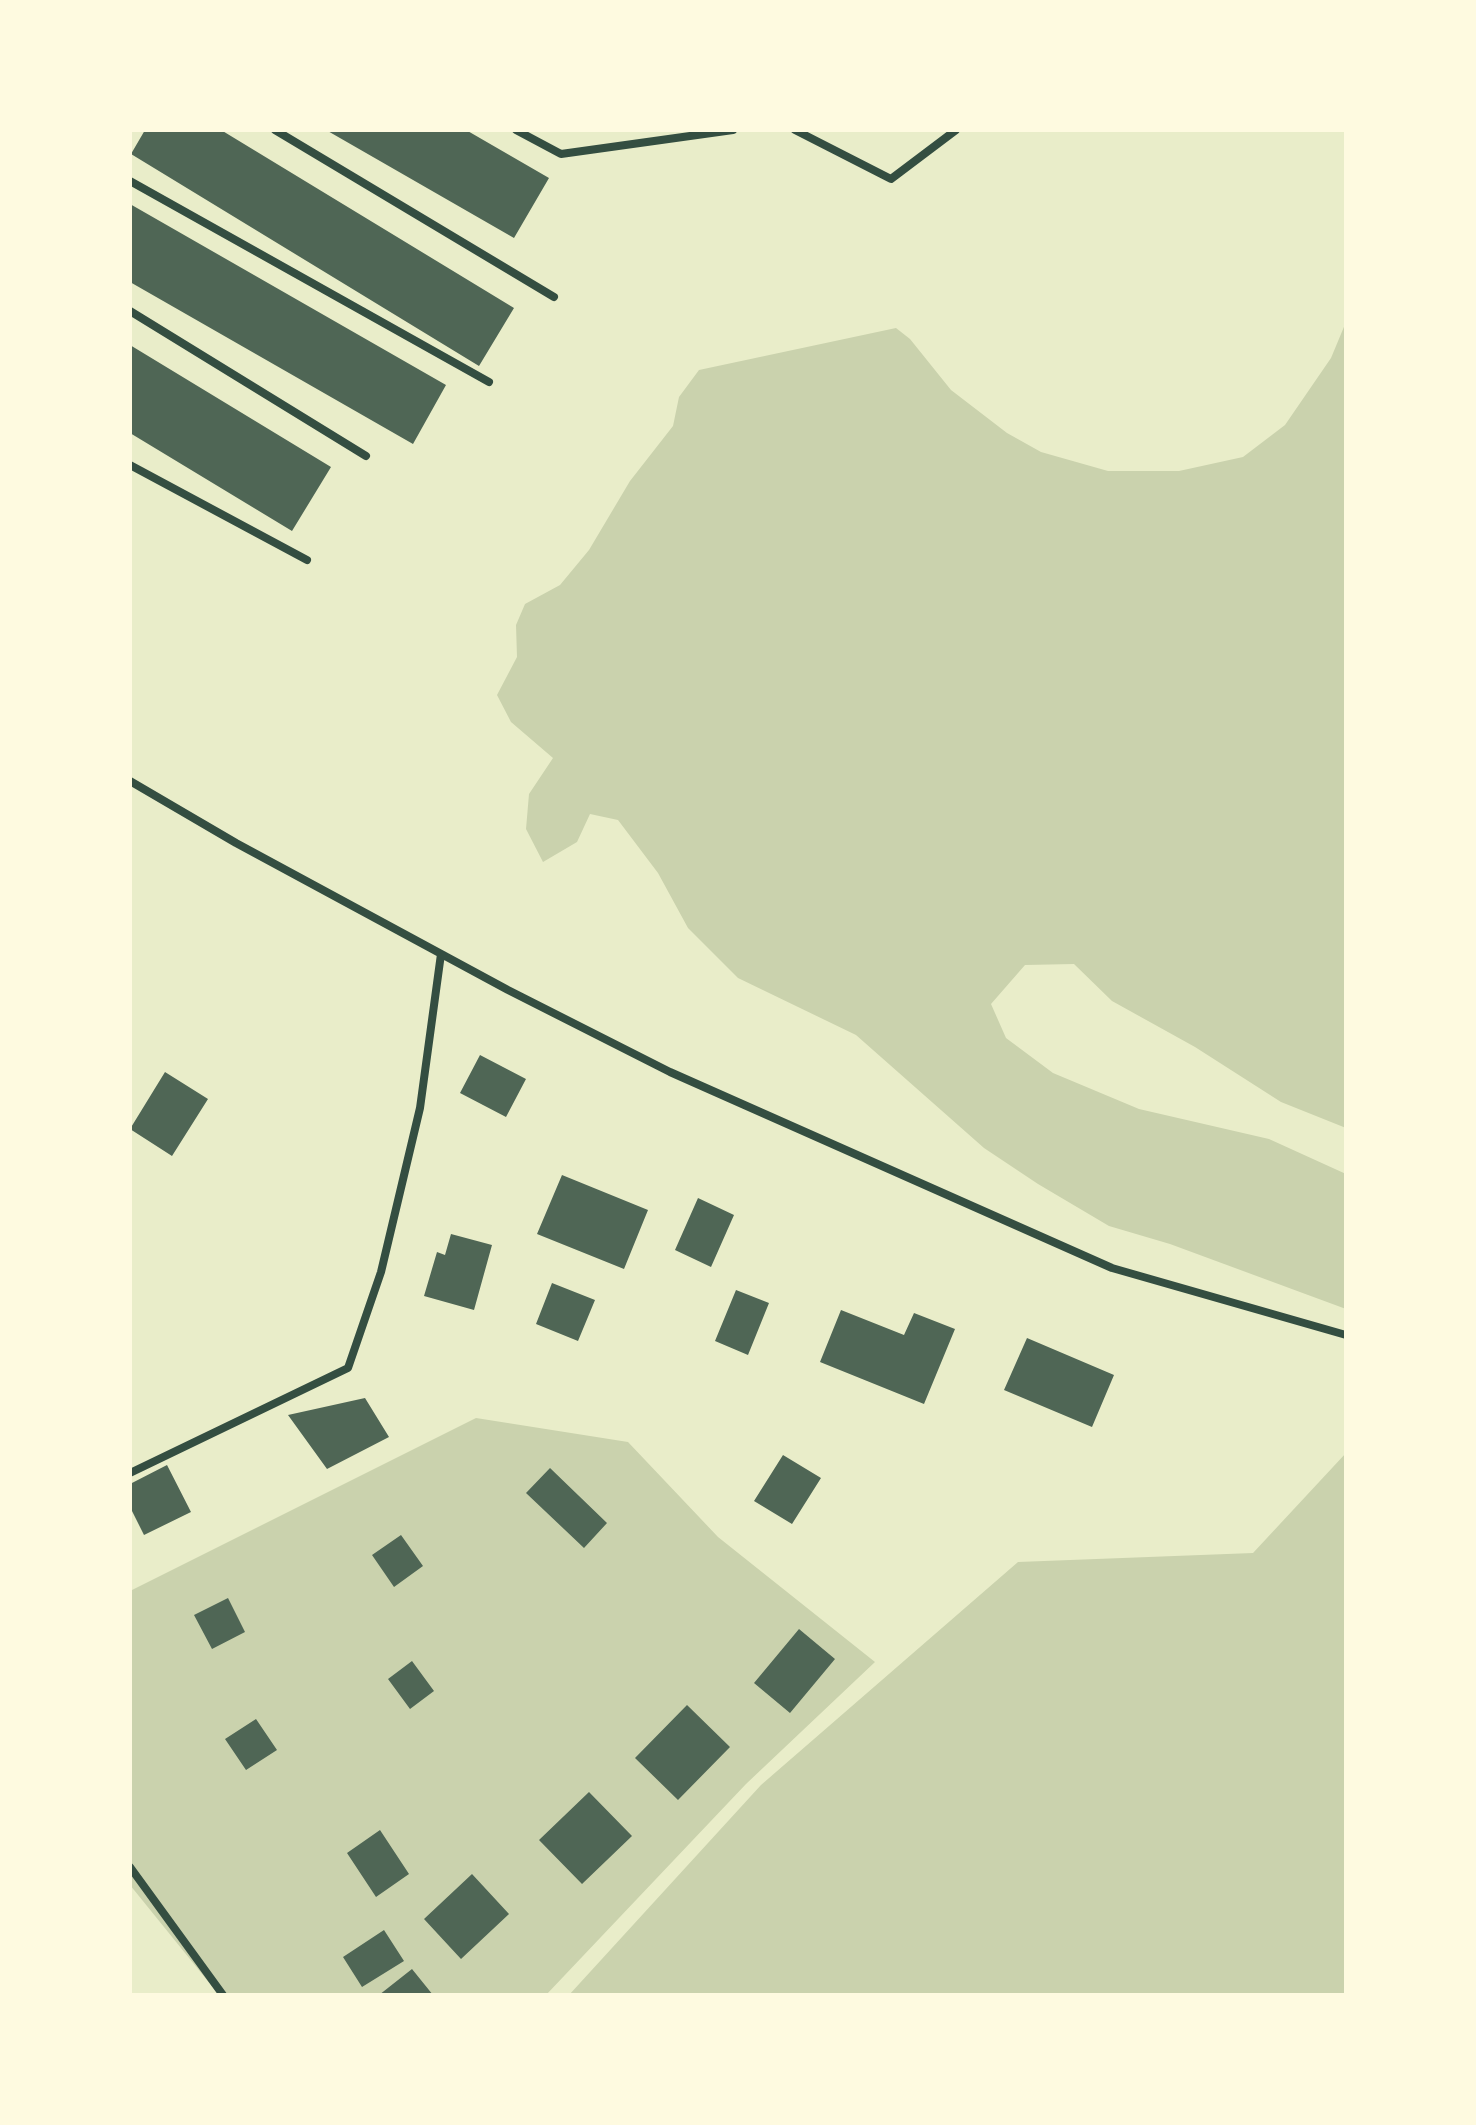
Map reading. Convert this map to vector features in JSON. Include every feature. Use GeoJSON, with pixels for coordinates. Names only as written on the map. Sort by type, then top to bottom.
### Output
{"type":"FeatureCollection","features":[{"type":"Feature","properties":{"kind":"lane"},"geometry":{"type":"LineString","coordinates":[[275,130],[554,296]]}},
{"type":"Feature","properties":{"kind":"lane"},"geometry":{"type":"LineString","coordinates":[[516,130],[560,154],[733,130]]}},
{"type":"Feature","properties":{"kind":"lane"},"geometry":{"type":"LineString","coordinates":[[796,130],[892,179],[956,130]]}},
{"type":"Feature","properties":{"kind":"lane"},"geometry":{"type":"LineString","coordinates":[[130,181],[489,382]]}},
{"type":"Feature","properties":{"kind":"lane"},"geometry":{"type":"LineString","coordinates":[[130,311],[366,456]]}},
{"type":"Feature","properties":{"kind":"lane"},"geometry":{"type":"LineString","coordinates":[[130,465],[307,560]]}},
{"type":"Feature","properties":{"kind":"lane"},"geometry":{"type":"LineString","coordinates":[[130,781],[441,954],[670,1072],[1112,1268],[1346,1334]]}},
{"type":"Feature","properties":{"kind":"lane"},"geometry":{"type":"LineString","coordinates":[[130,1473],[348,1368],[381,1272],[420,1108],[441,954]]}},
{"type":"Feature","properties":{"kind":"lane"},"geometry":{"type":"LineString","coordinates":[[130,1867],[222,1995]]}},
{"type":"Feature","properties":{"kind":"green space"},"geometry":{"type":"Polygon","coordinates":[[[1346,322],[1346,1128],[1281,1102],[1195,1047],[1112,1001],[1074,964],[1025,965],[991,1004],[1006,1038],[1053,1073],[1139,1109],[1269,1139],[1346,1174],[1346,1309],[1170,1244],[1109,1226],[984,1148],[856,1035],[738,978],[688,928],[658,873],[618,820],[590,814],[577,842],[543,862],[526,829],[529,794],[553,758],[511,722],[497,695],[517,657],[516,625],[525,604],[560,585],[589,550],[630,481],[673,426],[679,397],[699,370],[896,328],[910,339],[951,390],[1007,433],[1041,452],[1108,471],[1179,471],[1243,457],[1285,425],[1331,358],[1346,322]]]}},
{"type":"Feature","properties":{"kind":"green space"},"geometry":{"type":"Polygon","coordinates":[[[476,1418],[628,1442],[718,1537],[875,1662],[746,1784],[546,1995],[219,1995],[130,1885],[130,1591],[476,1418]]]}},
{"type":"Feature","properties":{"kind":"green space"},"geometry":{"type":"Polygon","coordinates":[[[1346,1453],[1346,1995],[569,1995],[761,1785],[1018,1562],[1253,1553],[1346,1453]]]}},
{"type":"Feature","properties":{"kind":"building"},"geometry":{"type":"Polygon","coordinates":[[[145,130],[221,130],[514,308],[479,366],[131,154],[145,130]]]}},
{"type":"Feature","properties":{"kind":"building"},"geometry":{"type":"Polygon","coordinates":[[[326,130],[466,130],[549,178],[514,238],[326,130]]]}},
{"type":"Feature","properties":{"kind":"building"},"geometry":{"type":"Polygon","coordinates":[[[130,204],[446,385],[413,444],[130,282],[130,204]]]}},
{"type":"Feature","properties":{"kind":"building"},"geometry":{"type":"Polygon","coordinates":[[[130,345],[331,467],[292,531],[130,433],[130,345]]]}},
{"type":"Feature","properties":{"kind":"building"},"geometry":{"type":"Polygon","coordinates":[[[480,1055],[526,1079],[506,1117],[460,1093],[480,1055]]]}},
{"type":"Feature","properties":{"kind":"building"},"geometry":{"type":"Polygon","coordinates":[[[165,1072],[208,1099],[172,1156],[130,1129],[165,1072]]]}},
{"type":"Feature","properties":{"kind":"building"},"geometry":{"type":"Polygon","coordinates":[[[562,1175],[648,1210],[624,1269],[537,1234],[562,1175]]]}},
{"type":"Feature","properties":{"kind":"building"},"geometry":{"type":"Polygon","coordinates":[[[698,1198],[734,1215],[711,1267],[675,1250],[698,1198]]]}},
{"type":"Feature","properties":{"kind":"building"},"geometry":{"type":"Polygon","coordinates":[[[451,1234],[492,1245],[474,1310],[424,1296],[437,1252],[445,1255],[451,1234]]]}},
{"type":"Feature","properties":{"kind":"building"},"geometry":{"type":"Polygon","coordinates":[[[552,1283],[595,1300],[578,1341],[536,1324],[552,1283]]]}},
{"type":"Feature","properties":{"kind":"building"},"geometry":{"type":"Polygon","coordinates":[[[736,1290],[769,1303],[748,1355],[715,1341],[736,1290]]]}},
{"type":"Feature","properties":{"kind":"building"},"geometry":{"type":"Polygon","coordinates":[[[841,1310],[904,1335],[914,1313],[955,1329],[924,1404],[820,1362],[841,1310]]]}},
{"type":"Feature","properties":{"kind":"building"},"geometry":{"type":"Polygon","coordinates":[[[1027,1338],[1114,1375],[1092,1427],[1004,1390],[1027,1338]]]}},
{"type":"Feature","properties":{"kind":"building"},"geometry":{"type":"Polygon","coordinates":[[[365,1398],[389,1437],[327,1469],[288,1415],[365,1398]]]}},
{"type":"Feature","properties":{"kind":"building"},"geometry":{"type":"Polygon","coordinates":[[[783,1455],[821,1478],[792,1524],[754,1501],[783,1455]]]}},
{"type":"Feature","properties":{"kind":"building"},"geometry":{"type":"Polygon","coordinates":[[[167,1465],[191,1512],[144,1535],[130,1507],[130,1484],[167,1465]]]}},
{"type":"Feature","properties":{"kind":"building"},"geometry":{"type":"Polygon","coordinates":[[[550,1468],[607,1523],[584,1548],[526,1493],[550,1468]]]}},
{"type":"Feature","properties":{"kind":"building"},"geometry":{"type":"Polygon","coordinates":[[[401,1535],[423,1566],[394,1587],[372,1555],[401,1535]]]}},
{"type":"Feature","properties":{"kind":"building"},"geometry":{"type":"Polygon","coordinates":[[[228,1598],[245,1632],[212,1649],[194,1615],[228,1598]]]}},
{"type":"Feature","properties":{"kind":"building"},"geometry":{"type":"Polygon","coordinates":[[[799,1629],[835,1659],[790,1713],[754,1683],[799,1629]]]}},
{"type":"Feature","properties":{"kind":"building"},"geometry":{"type":"Polygon","coordinates":[[[412,1661],[434,1691],[410,1709],[388,1679],[412,1661]]]}},
{"type":"Feature","properties":{"kind":"building"},"geometry":{"type":"Polygon","coordinates":[[[687,1705],[730,1747],[678,1800],[635,1758],[687,1705]]]}},
{"type":"Feature","properties":{"kind":"building"},"geometry":{"type":"Polygon","coordinates":[[[256,1719],[277,1750],[246,1770],[225,1739],[256,1719]]]}},
{"type":"Feature","properties":{"kind":"building"},"geometry":{"type":"Polygon","coordinates":[[[589,1792],[632,1836],[582,1884],[539,1840],[589,1792]]]}},
{"type":"Feature","properties":{"kind":"building"},"geometry":{"type":"Polygon","coordinates":[[[380,1830],[409,1874],[376,1897],[347,1853],[380,1830]]]}},
{"type":"Feature","properties":{"kind":"building"},"geometry":{"type":"Polygon","coordinates":[[[472,1874],[509,1914],[461,1959],[424,1919],[472,1874]]]}},
{"type":"Feature","properties":{"kind":"building"},"geometry":{"type":"Polygon","coordinates":[[[384,1930],[404,1961],[362,1987],[343,1957],[384,1930]]]}},
{"type":"Feature","properties":{"kind":"building"},"geometry":{"type":"Polygon","coordinates":[[[412,1969],[433,1995],[379,1995],[412,1969]]]}}]}
